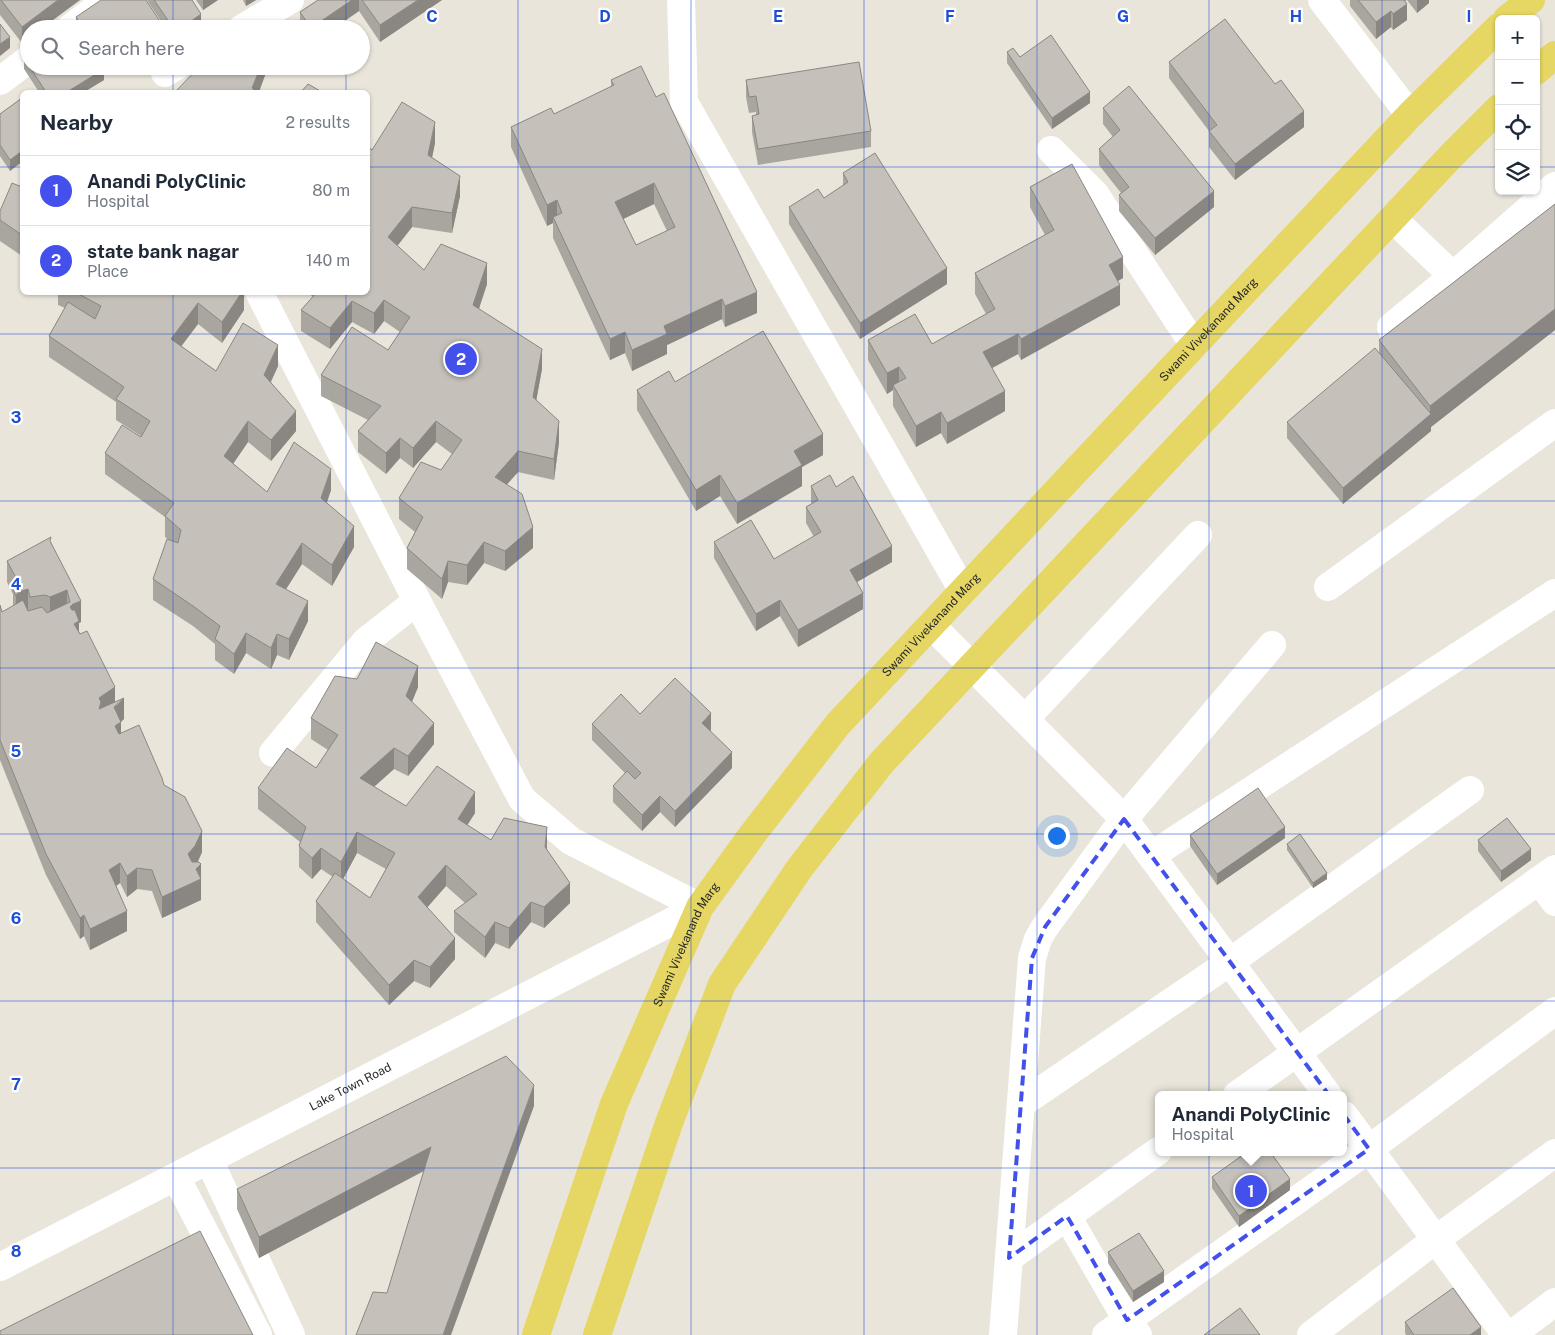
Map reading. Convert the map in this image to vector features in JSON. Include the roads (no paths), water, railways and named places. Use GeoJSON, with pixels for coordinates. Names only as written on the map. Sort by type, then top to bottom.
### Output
{"type":"FeatureCollection","features":[{"type":"Feature","properties":{"kind":"main road"},"geometry":{"type":"LineString","coordinates":[[1513,15],[1532,0]]}},
{"type":"Feature","properties":{"kind":"main road","name":"Swami Vivekanand Marg"},"geometry":{"type":"LineString","coordinates":[[536,1335],[614,1104],[700,907],[752,835],[838,724],[1410,115],[1495,31]]}},
{"type":"Feature","properties":{"kind":"main road"},"geometry":{"type":"LineString","coordinates":[[1540,68],[1555,55]]}},
{"type":"Feature","properties":{"kind":"main road"},"geometry":{"type":"LineString","coordinates":[[597,1335],[669,1123],[722,984],[799,869],[882,762],[1451,156],[1495,112]]}},
{"type":"Feature","properties":{"kind":"street"},"geometry":{"type":"LineString","coordinates":[[81,20],[107,0]]}},
{"type":"Feature","properties":{"kind":"street"},"geometry":{"type":"LineString","coordinates":[[256,20],[290,0]]}},
{"type":"Feature","properties":{"kind":"street"},"geometry":{"type":"LineString","coordinates":[[682,0],[684,102],[963,591]]}},
{"type":"Feature","properties":{"kind":"street"},"geometry":{"type":"LineString","coordinates":[[1322,0],[1410,115]]}},
{"type":"Feature","properties":{"kind":"street"},"geometry":{"type":"LineString","coordinates":[[0,81],[20,66]]}},
{"type":"Feature","properties":{"kind":"street"},"geometry":{"type":"LineString","coordinates":[[1051,150],[1095,194],[1194,346]]}},
{"type":"Feature","properties":{"kind":"street"},"geometry":{"type":"LineString","coordinates":[[1391,328],[1555,186]]}},
{"type":"Feature","properties":{"kind":"street"},"geometry":{"type":"LineString","coordinates":[[1393,219],[1453,276]]}},
{"type":"Feature","properties":{"kind":"street"},"geometry":{"type":"LineString","coordinates":[[261,295],[417,601],[522,799],[571,841],[700,907]]}},
{"type":"Feature","properties":{"kind":"street"},"geometry":{"type":"LineString","coordinates":[[1328,587],[1555,423]]}},
{"type":"Feature","properties":{"kind":"street"},"geometry":{"type":"LineString","coordinates":[[1025,719],[1198,535]]}},
{"type":"Feature","properties":{"kind":"street"},"geometry":{"type":"LineString","coordinates":[[1152,855],[1555,593]]}},
{"type":"Feature","properties":{"kind":"street"},"geometry":{"type":"LineString","coordinates":[[274,753],[366,641],[417,601]]}},
{"type":"Feature","properties":{"kind":"street"},"geometry":{"type":"LineString","coordinates":[[931,625],[1124,819],[1325,1091]]}},
{"type":"Feature","properties":{"kind":"street"},"geometry":{"type":"LineString","coordinates":[[1003,1335],[1032,958],[1038,939],[1124,819],[1272,644]]}},
{"type":"Feature","properties":{"kind":"street"},"geometry":{"type":"LineString","coordinates":[[1021,1104],[1230,962],[1470,790]]}},
{"type":"Feature","properties":{"kind":"street"},"geometry":{"type":"LineString","coordinates":[[1242,1091],[1547,875],[1555,902]]}},
{"type":"Feature","properties":{"kind":"street","name":"Lake Town Road"},"geometry":{"type":"LineString","coordinates":[[0,1267],[700,907]]}},
{"type":"Feature","properties":{"kind":"street"},"geometry":{"type":"LineString","coordinates":[[1067,1216],[1124,1330],[1555,1010]]}},
{"type":"Feature","properties":{"kind":"street"},"geometry":{"type":"LineString","coordinates":[[1347,1119],[1506,1335]]}},
{"type":"Feature","properties":{"kind":"street"},"geometry":{"type":"LineString","coordinates":[[1009,1258],[1155,1152]]}},
{"type":"Feature","properties":{"kind":"street"},"geometry":{"type":"LineString","coordinates":[[1311,1335],[1435,1240],[1555,1153]]}},
{"type":"Feature","properties":{"kind":"street"},"geometry":{"type":"LineString","coordinates":[[209,1160],[292,1335]]}},
{"type":"Feature","properties":{"kind":"street"},"geometry":{"type":"LineString","coordinates":[[176,1177],[258,1335]]}},
{"type":"Feature","properties":{"kind":"street"},"geometry":{"type":"LineString","coordinates":[[1511,1335],[1555,1302]]}},
{"type":"Feature","properties":{"kind":"place","name":"state bank nagar"},"geometry":{"type":"Point","coordinates":[461,359]}},
{"type":"Feature","properties":{"kind":"place","name":"Anandi PolyClinic"},"geometry":{"type":"Point","coordinates":[1251,1191]}}]}
